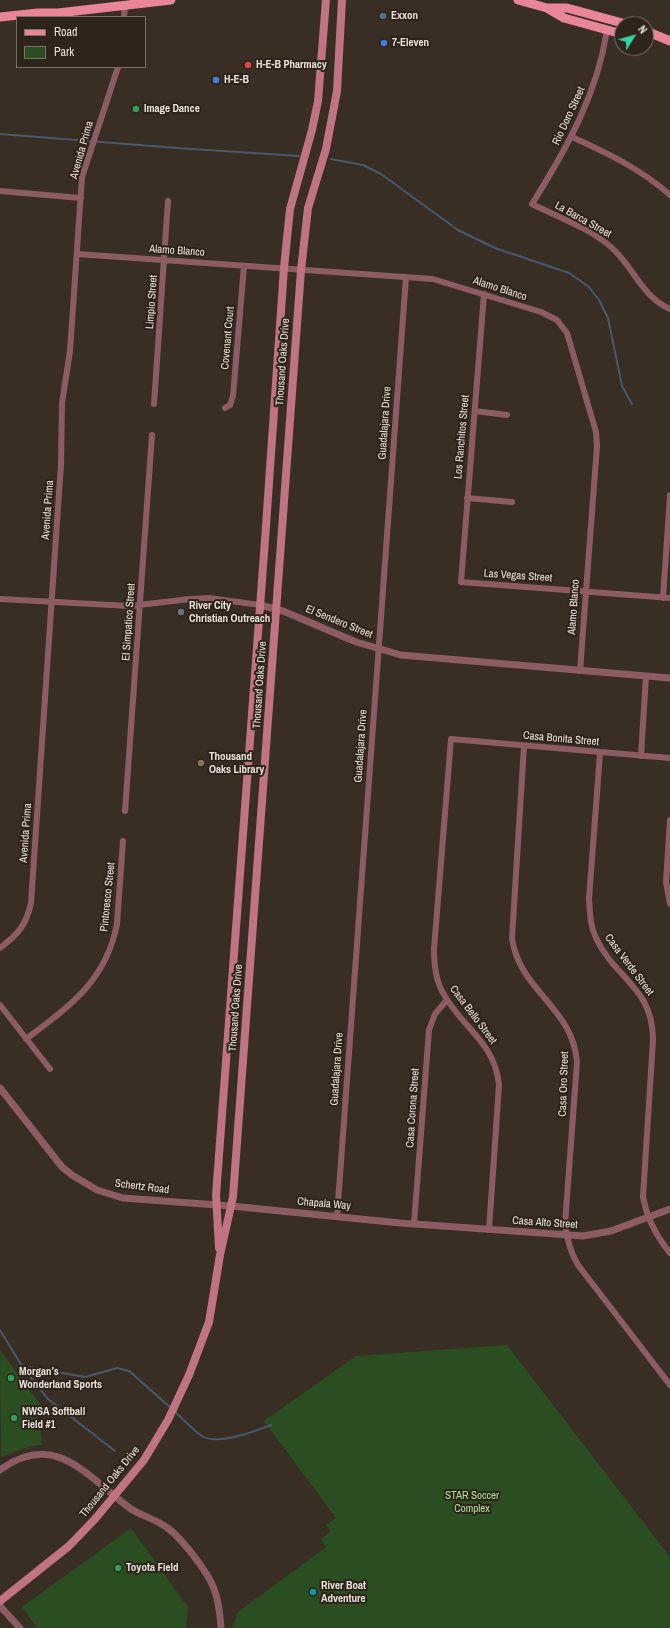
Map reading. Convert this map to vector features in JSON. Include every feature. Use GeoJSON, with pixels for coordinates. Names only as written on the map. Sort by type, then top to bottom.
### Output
{"type":"FeatureCollection","features":[{"type":"Feature","properties":{"kind":"main road"},"geometry":{"type":"LineString","coordinates":[[0,17],[38,13],[58,13],[171,0]]}},
{"type":"Feature","properties":{"kind":"main road","name":"Thousand Oaks Drive"},"geometry":{"type":"LineString","coordinates":[[220,1255],[215,1205],[284,268],[290,209],[312,130],[318,101],[326,0]]}},
{"type":"Feature","properties":{"kind":"main road","name":"Thousand Oaks Drive"},"geometry":{"type":"LineString","coordinates":[[0,1601],[69,1546],[95,1519],[144,1460],[168,1420],[189,1375],[209,1322],[220,1255],[231,1206],[277,609],[301,270],[308,208],[326,149],[337,91],[342,0]]}},
{"type":"Feature","properties":{"kind":"main road"},"geometry":{"type":"LineString","coordinates":[[518,0],[547,8],[564,18],[614,32]]}},
{"type":"Feature","properties":{"kind":"main road"},"geometry":{"type":"LineString","coordinates":[[547,8],[567,8],[614,21]]}},
{"type":"Feature","properties":{"kind":"main road"},"geometry":{"type":"LineString","coordinates":[[654,34],[667,40]]}},
{"type":"Feature","properties":{"kind":"main road"},"geometry":{"type":"LineString","coordinates":[[654,39],[667,40]]}},
{"type":"Feature","properties":{"kind":"street"},"geometry":{"type":"LineString","coordinates":[[124,16],[125,6]]}},
{"type":"Feature","properties":{"kind":"street","name":"Rio Doro Street"},"geometry":{"type":"LineString","coordinates":[[532,204],[572,137],[592,92],[607,30]]}},
{"type":"Feature","properties":{"kind":"street","name":"Avenida Prima"},"geometry":{"type":"LineString","coordinates":[[0,948],[19,932],[24,925],[31,903],[61,464],[62,403],[70,351],[82,177],[118,68]]}},
{"type":"Feature","properties":{"kind":"street"},"geometry":{"type":"LineString","coordinates":[[572,137],[630,165],[659,185],[670,195]]}},
{"type":"Feature","properties":{"kind":"street"},"geometry":{"type":"LineString","coordinates":[[0,191],[81,198]]}},
{"type":"Feature","properties":{"kind":"street","name":"Limpio Street"},"geometry":{"type":"LineString","coordinates":[[154,404],[168,201]]}},
{"type":"Feature","properties":{"kind":"street","name":"La Barca Street"},"geometry":{"type":"LineString","coordinates":[[532,204],[590,232],[611,246],[632,271],[645,291],[654,299],[670,309]]}},
{"type":"Feature","properties":{"kind":"street","name":"Alamo Blanco"},"geometry":{"type":"LineString","coordinates":[[77,254],[406,277],[446,282],[550,316],[557,320],[567,333],[596,432],[580,671]]}},
{"type":"Feature","properties":{"kind":"street","name":"Covenant Court"},"geometry":{"type":"LineString","coordinates":[[225,408],[230,405],[233,396],[244,266]]}},
{"type":"Feature","properties":{"kind":"street","name":"Guadalajara Drive"},"geometry":{"type":"LineString","coordinates":[[336,1216],[406,277]]}},
{"type":"Feature","properties":{"kind":"street","name":"Los Ranchitos Street"},"geometry":{"type":"LineString","coordinates":[[461,582],[484,294]]}},
{"type":"Feature","properties":{"kind":"street"},"geometry":{"type":"LineString","coordinates":[[475,411],[507,414]]}},
{"type":"Feature","properties":{"kind":"street","name":"El Simpatico Street"},"geometry":{"type":"LineString","coordinates":[[126,811],[152,435]]}},
{"type":"Feature","properties":{"kind":"street"},"geometry":{"type":"LineString","coordinates":[[663,598],[670,495]]}},
{"type":"Feature","properties":{"kind":"street"},"geometry":{"type":"LineString","coordinates":[[467,498],[512,502]]}},
{"type":"Feature","properties":{"kind":"street","name":"Las Vegas Street"},"geometry":{"type":"LineString","coordinates":[[461,582],[585,590],[670,598]]}},
{"type":"Feature","properties":{"kind":"street","name":"El Sendero Street"},"geometry":{"type":"LineString","coordinates":[[0,599],[103,606],[140,605],[210,598],[277,609],[342,636],[378,649],[401,655],[670,678]]}},
{"type":"Feature","properties":{"kind":"street"},"geometry":{"type":"LineString","coordinates":[[641,756],[646,676]]}},
{"type":"Feature","properties":{"kind":"street","name":"Casa Bonita Street"},"geometry":{"type":"LineString","coordinates":[[450,739],[670,758]]}},
{"type":"Feature","properties":{"kind":"street","name":"Casa Bello Street"},"geometry":{"type":"LineString","coordinates":[[450,739],[434,949],[436,974],[447,1000],[484,1044],[492,1056],[497,1070],[499,1085],[489,1230]]}},
{"type":"Feature","properties":{"kind":"street","name":"Casa Oro Street"},"geometry":{"type":"LineString","coordinates":[[524,746],[512,938],[515,954],[521,969],[567,1026],[575,1047],[577,1062],[565,1224],[566,1235],[570,1249],[578,1265],[670,1385]]}},
{"type":"Feature","properties":{"kind":"street","name":"Casa Verde Street"},"geometry":{"type":"LineString","coordinates":[[600,753],[589,899],[590,914],[595,937],[599,944],[637,989],[648,1008],[652,1021],[653,1040],[643,1197],[648,1217],[657,1236],[670,1254]]}},
{"type":"Feature","properties":{"kind":"street"},"geometry":{"type":"LineString","coordinates":[[670,820],[666,882],[670,904]]}},
{"type":"Feature","properties":{"kind":"street","name":"Pintoresco Street"},"geometry":{"type":"LineString","coordinates":[[26,1039],[78,998],[88,988],[104,964],[112,944],[117,924],[123,841]]}},
{"type":"Feature","properties":{"kind":"street","name":"Casa Corona Street"},"geometry":{"type":"LineString","coordinates":[[414,1224],[430,1030],[435,1014],[447,1000]]}},
{"type":"Feature","properties":{"kind":"street"},"geometry":{"type":"LineString","coordinates":[[0,1005],[50,1069]]}},
{"type":"Feature","properties":{"kind":"street","name":"Schertz Road"},"geometry":{"type":"LineString","coordinates":[[0,1088],[53,1158],[72,1175],[97,1190],[123,1198],[231,1206]]}},
{"type":"Feature","properties":{"kind":"street","name":"Chapala Way"},"geometry":{"type":"LineString","coordinates":[[231,1206],[414,1224]]}},
{"type":"Feature","properties":{"kind":"street","name":"Casa Alto Street"},"geometry":{"type":"LineString","coordinates":[[414,1224],[582,1236],[602,1234],[670,1209]]}},
{"type":"Feature","properties":{"kind":"street"},"geometry":{"type":"LineString","coordinates":[[0,1470],[13,1461],[26,1456],[46,1454],[62,1457],[83,1470],[133,1510],[154,1519],[168,1528],[179,1536],[214,1588],[218,1600],[221,1628]]}},
{"type":"Feature","properties":{"kind":"street"},"geometry":{"type":"LineString","coordinates":[[0,1606],[20,1628]]}},
{"type":"Feature","properties":{"kind":"green space","name":"STAR Soccer Complex"},"geometry":{"type":"Polygon","coordinates":[[[507,1345],[670,1557],[670,1628],[232,1628],[238,1612],[326,1547],[321,1539],[331,1531],[326,1525],[336,1518],[264,1421],[356,1356],[507,1345]]]}},
{"type":"Feature","properties":{"kind":"green space","name":"Morgan’s Wonderland Sports"},"geometry":{"type":"Polygon","coordinates":[[[0,1350],[42,1407],[37,1420],[40,1427],[42,1445],[31,1446],[1,1457],[0,1350]]]}},
{"type":"Feature","properties":{"kind":"green space","name":"Toyota Field"},"geometry":{"type":"Polygon","coordinates":[[[131,1528],[188,1607],[186,1628],[37,1628],[22,1607],[131,1528]]]}},
{"type":"Feature","properties":{"kind":"waterway"},"geometry":{"type":"LineString","coordinates":[[0,134],[299,156]]}},
{"type":"Feature","properties":{"kind":"waterway"},"geometry":{"type":"LineString","coordinates":[[331,159],[363,165],[381,174],[458,230],[495,248],[569,273],[589,287],[599,300],[608,318],[622,386],[632,404]]}},
{"type":"Feature","properties":{"kind":"waterway"},"geometry":{"type":"LineString","coordinates":[[0,1330],[22,1366],[48,1399],[115,1451]]}},
{"type":"Feature","properties":{"kind":"waterway"},"geometry":{"type":"LineString","coordinates":[[22,1366],[85,1377],[117,1368],[129,1371],[171,1408]]}},
{"type":"Feature","properties":{"kind":"waterway"},"geometry":{"type":"LineString","coordinates":[[174,1411],[198,1433],[209,1439],[236,1436],[256,1431],[271,1425]]}},
{"type":"Feature","properties":{"kind":"place","name":"Exxon"},"geometry":{"type":"Point","coordinates":[383,16]}},
{"type":"Feature","properties":{"kind":"place","name":"7-Eleven"},"geometry":{"type":"Point","coordinates":[384,43]}},
{"type":"Feature","properties":{"kind":"place","name":"H-E-B Pharmacy"},"geometry":{"type":"Point","coordinates":[248,65]}},
{"type":"Feature","properties":{"kind":"place","name":"H-E-B"},"geometry":{"type":"Point","coordinates":[216,80]}},
{"type":"Feature","properties":{"kind":"place","name":"Image Dance"},"geometry":{"type":"Point","coordinates":[136,109]}},
{"type":"Feature","properties":{"kind":"place","name":"River City Christian Outreach"},"geometry":{"type":"Point","coordinates":[181,612]}},
{"type":"Feature","properties":{"kind":"place","name":"Thousand Oaks Library"},"geometry":{"type":"Point","coordinates":[201,763]}},
{"type":"Feature","properties":{"kind":"place","name":"Morgan’s Wonderland Sports"},"geometry":{"type":"Point","coordinates":[11,1378]}},
{"type":"Feature","properties":{"kind":"place","name":"NWSA Softball Field #1"},"geometry":{"type":"Point","coordinates":[14,1418]}},
{"type":"Feature","properties":{"kind":"place","name":"Toyota Field"},"geometry":{"type":"Point","coordinates":[118,1568]}},
{"type":"Feature","properties":{"kind":"place","name":"River Boat Adventure"},"geometry":{"type":"Point","coordinates":[313,1592]}}]}
